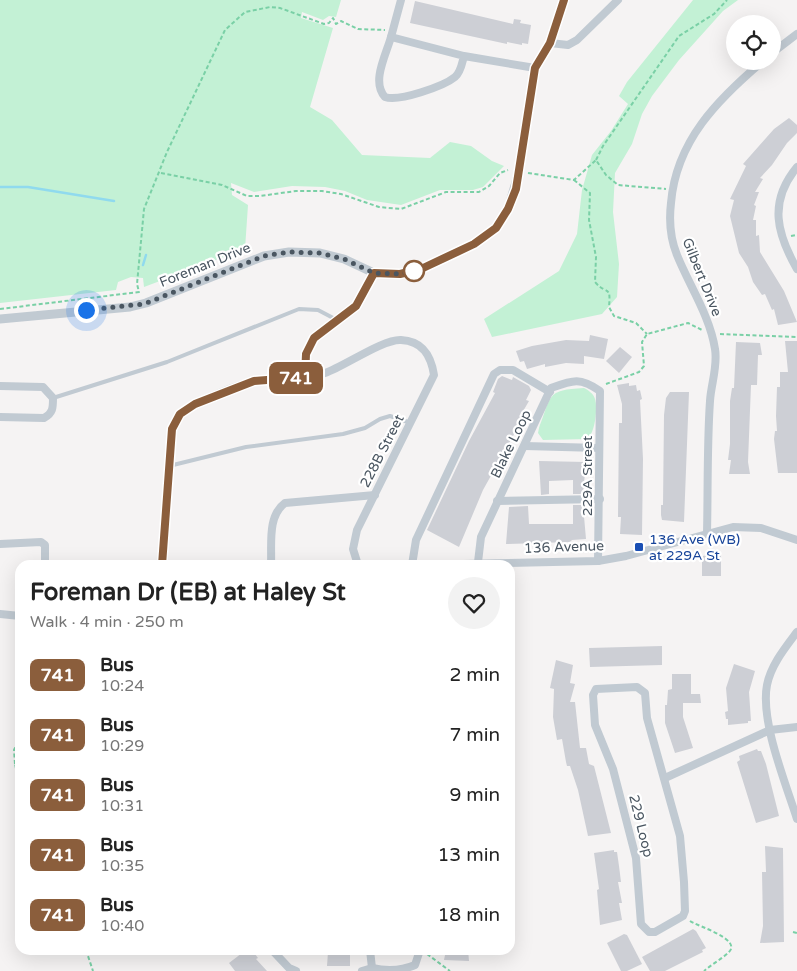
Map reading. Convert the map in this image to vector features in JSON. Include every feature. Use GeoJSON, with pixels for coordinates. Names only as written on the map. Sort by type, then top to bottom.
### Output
{"type":"FeatureCollection","features":[{"type":"Feature","properties":{"kind":"street"},"geometry":{"type":"LineString","coordinates":[[401,0],[378,83],[382,94],[390,99],[402,98],[453,78],[460,71],[464,56]]}},
{"type":"Feature","properties":{"kind":"street","name":"Foreman Drive"},"geometry":{"type":"LineString","coordinates":[[0,319],[138,305],[264,256],[289,252],[320,253],[344,259],[374,273],[400,274],[421,269],[474,244],[496,228],[508,209],[516,189],[535,68],[550,43],[564,0]]}},
{"type":"Feature","properties":{"kind":"street"},"geometry":{"type":"LineString","coordinates":[[550,43],[562,45],[573,43],[618,0]]}},
{"type":"Feature","properties":{"kind":"street"},"geometry":{"type":"LineString","coordinates":[[781,46],[797,34]]}},
{"type":"Feature","properties":{"kind":"street"},"geometry":{"type":"LineString","coordinates":[[391,37],[464,56],[535,68]]}},
{"type":"Feature","properties":{"kind":"street","name":"Gilbert Drive"},"geometry":{"type":"LineString","coordinates":[[707,534],[710,400],[716,350],[711,332],[676,252],[669,222],[672,190],[683,153],[698,126],[729,90],[752,70]]}},
{"type":"Feature","properties":{"kind":"street"},"geometry":{"type":"LineString","coordinates":[[797,167],[780,196],[778,217],[783,244],[797,269]]}},
{"type":"Feature","properties":{"kind":"street"},"geometry":{"type":"LineString","coordinates":[[162,560],[172,429],[180,414],[195,404],[254,381],[305,377],[306,354],[314,338],[356,306],[374,273]]}},
{"type":"Feature","properties":{"kind":"street","name":"228B Street"},"geometry":{"type":"LineString","coordinates":[[305,377],[341,367],[386,343],[400,340],[413,342],[426,350],[432,361],[434,375],[357,530],[353,549],[356,560]]}},
{"type":"Feature","properties":{"kind":"street"},"geometry":{"type":"LineString","coordinates":[[413,560],[416,540],[494,374],[500,370],[513,370],[550,392]]}},
{"type":"Feature","properties":{"kind":"street","name":"229A Street"},"geometry":{"type":"LineString","coordinates":[[550,392],[551,388],[569,381],[586,381],[600,391],[598,561]]}},
{"type":"Feature","properties":{"kind":"street"},"geometry":{"type":"LineString","coordinates":[[0,386],[43,387],[53,398],[53,409],[50,415],[44,418],[0,417]]}},
{"type":"Feature","properties":{"kind":"street","name":"Blake Loop"},"geometry":{"type":"LineString","coordinates":[[478,560],[481,537],[496,501],[525,446],[550,392]]}},
{"type":"Feature","properties":{"kind":"street"},"geometry":{"type":"LineString","coordinates":[[525,446],[599,448]]}},
{"type":"Feature","properties":{"kind":"street"},"geometry":{"type":"LineString","coordinates":[[271,560],[273,518],[278,508],[284,503],[374,495]]}},
{"type":"Feature","properties":{"kind":"street"},"geometry":{"type":"LineString","coordinates":[[496,501],[600,499]]}},
{"type":"Feature","properties":{"kind":"street","name":"136 Avenue"},"geometry":{"type":"LineString","coordinates":[[515,562],[598,561],[626,556],[733,527],[761,528],[797,540]]}},
{"type":"Feature","properties":{"kind":"street"},"geometry":{"type":"LineString","coordinates":[[0,544],[41,542],[45,545],[45,560]]}},
{"type":"Feature","properties":{"kind":"street"},"geometry":{"type":"LineString","coordinates":[[0,614],[15,616]]}},
{"type":"Feature","properties":{"kind":"street"},"geometry":{"type":"LineString","coordinates":[[797,632],[782,652],[767,686],[766,700],[770,730],[797,819]]}},
{"type":"Feature","properties":{"kind":"street","name":"229 Loop"},"geometry":{"type":"LineString","coordinates":[[637,687],[646,693],[647,718],[665,778],[680,836],[685,911],[679,919],[655,932],[649,932],[641,924],[638,866],[616,778],[595,725],[594,695],[596,689],[637,687]]}},
{"type":"Feature","properties":{"kind":"street"},"geometry":{"type":"LineString","coordinates":[[665,778],[770,730],[797,727]]}},
{"type":"Feature","properties":{"kind":"street"},"geometry":{"type":"LineString","coordinates":[[277,955],[289,968],[296,971]]}},
{"type":"Feature","properties":{"kind":"street"},"geometry":{"type":"LineString","coordinates":[[371,955],[372,968]]}},
{"type":"Feature","properties":{"kind":"street"},"geometry":{"type":"LineString","coordinates":[[362,971],[372,968],[392,970],[408,968],[414,965],[420,955]]}},
{"type":"Feature","properties":{"kind":"lane"},"geometry":{"type":"LineString","coordinates":[[53,398],[167,362],[299,309],[318,310],[338,320]]}},
{"type":"Feature","properties":{"kind":"lane"},"geometry":{"type":"LineString","coordinates":[[169,466],[246,447],[342,434],[365,428],[380,418],[390,416],[411,423]]}},
{"type":"Feature","properties":{"kind":"path"},"geometry":{"type":"LineString","coordinates":[[574,180],[596,160],[612,132],[679,36],[714,14],[727,0]]}},
{"type":"Feature","properties":{"kind":"path"},"geometry":{"type":"LineString","coordinates":[[0,309],[139,292],[138,269],[144,210],[167,152],[219,40],[237,17],[252,10],[270,7],[280,8],[324,24],[328,24],[333,18],[336,24],[345,22],[358,29],[381,30]]}},
{"type":"Feature","properties":{"kind":"path"},"geometry":{"type":"LineString","coordinates":[[596,160],[606,175],[618,185],[666,189]]}},
{"type":"Feature","properties":{"kind":"path"},"geometry":{"type":"LineString","coordinates":[[160,173],[212,182],[238,194],[253,197],[283,192],[322,191],[341,194],[379,207],[401,208],[446,192],[479,192],[489,186],[500,173],[508,170]]}},
{"type":"Feature","properties":{"kind":"path"},"geometry":{"type":"LineString","coordinates":[[528,174],[574,180],[590,193],[592,202],[589,220],[596,257],[595,282],[612,296],[609,307],[614,316],[636,323],[647,334]]}},
{"type":"Feature","properties":{"kind":"path"},"geometry":{"type":"LineString","coordinates":[[791,236],[797,235]]}},
{"type":"Feature","properties":{"kind":"path"},"geometry":{"type":"LineString","coordinates":[[606,384],[639,372],[645,360],[642,342],[647,334],[688,324],[704,331]]}},
{"type":"Feature","properties":{"kind":"path"},"geometry":{"type":"LineString","coordinates":[[718,334],[797,337]]}},
{"type":"Feature","properties":{"kind":"path"},"geometry":{"type":"LineString","coordinates":[[15,748],[15,764]]}},
{"type":"Feature","properties":{"kind":"path"},"geometry":{"type":"LineString","coordinates":[[688,919],[697,926],[703,927],[730,941],[730,952],[704,971]]}},
{"type":"Feature","properties":{"kind":"path"},"geometry":{"type":"LineString","coordinates":[[88,955],[93,971]]}},
{"type":"Feature","properties":{"kind":"path"},"geometry":{"type":"LineString","coordinates":[[428,955],[450,971]]}},
{"type":"Feature","properties":{"kind":"green space"},"geometry":{"type":"Polygon","coordinates":[[[0,0],[341,0],[336,17],[329,16],[323,20],[302,12],[301,18],[333,28],[310,107],[332,120],[362,155],[430,158],[450,142],[471,146],[492,161],[504,166],[483,187],[473,190],[440,190],[401,205],[367,200],[345,191],[325,187],[292,186],[254,192],[231,183],[232,195],[248,205],[245,249],[144,287],[143,278],[131,277],[118,282],[116,290],[0,303],[0,0]]]}},
{"type":"Feature","properties":{"kind":"green space"},"geometry":{"type":"Polygon","coordinates":[[[693,0],[738,0],[723,11],[679,60],[652,96],[642,114],[632,144],[615,173],[613,212],[619,264],[617,297],[602,314],[492,337],[484,319],[559,271],[577,234],[582,190],[592,155],[611,131],[628,104],[619,96],[627,82],[693,0]]]}},
{"type":"Feature","properties":{"kind":"green space"},"geometry":{"type":"Polygon","coordinates":[[[584,388],[593,395],[596,403],[595,420],[590,436],[587,439],[543,440],[538,433],[539,428],[552,396],[563,390],[584,388]]]}},
{"type":"Feature","properties":{"kind":"building"},"geometry":{"type":"Polygon","coordinates":[[[415,1],[513,24],[514,19],[521,20],[520,23],[531,25],[528,44],[522,43],[522,45],[507,42],[507,44],[410,23],[415,1]]]}},
{"type":"Feature","properties":{"kind":"building"},"geometry":{"type":"Polygon","coordinates":[[[789,118],[797,125],[797,133],[760,178],[763,179],[755,192],[759,192],[754,205],[756,206],[753,220],[756,220],[756,236],[759,235],[760,252],[784,291],[797,322],[778,325],[774,309],[772,310],[765,294],[762,295],[753,282],[748,267],[739,253],[730,216],[734,200],[730,199],[746,166],[743,164],[774,129],[789,118]]]}},
{"type":"Feature","properties":{"kind":"building"},"geometry":{"type":"Polygon","coordinates":[[[590,335],[608,339],[604,359],[584,356],[584,364],[566,363],[545,367],[545,364],[527,369],[524,361],[520,362],[516,351],[566,340],[589,341],[590,335]]]}},
{"type":"Feature","properties":{"kind":"building"},"geometry":{"type":"Polygon","coordinates":[[[785,341],[797,341],[797,473],[778,473],[774,439],[775,431],[777,431],[777,387],[780,387],[780,372],[788,372],[785,341]]]}},
{"type":"Feature","properties":{"kind":"building"},"geometry":{"type":"Polygon","coordinates":[[[736,342],[760,343],[762,355],[758,355],[757,385],[751,385],[748,462],[750,474],[729,474],[731,460],[728,460],[730,401],[732,388],[734,388],[736,342]]]}},
{"type":"Feature","properties":{"kind":"building"},"geometry":{"type":"Polygon","coordinates":[[[620,347],[632,357],[619,373],[606,361],[620,347]]]}},
{"type":"Feature","properties":{"kind":"building"},"geometry":{"type":"Polygon","coordinates":[[[502,376],[512,380],[513,377],[529,386],[531,390],[526,400],[529,401],[522,413],[524,414],[518,427],[483,490],[459,547],[427,530],[469,441],[495,393],[493,392],[498,379],[502,376]]]}},
{"type":"Feature","properties":{"kind":"building"},"geometry":{"type":"Polygon","coordinates":[[[629,383],[629,386],[636,385],[637,391],[640,390],[642,399],[640,400],[643,459],[642,535],[620,534],[621,517],[618,517],[619,423],[622,423],[622,404],[617,385],[629,383]]]}},
{"type":"Feature","properties":{"kind":"building"},"geometry":{"type":"Polygon","coordinates":[[[670,392],[689,392],[684,522],[662,520],[661,515],[661,505],[663,505],[664,415],[666,398],[670,392]]]}},
{"type":"Feature","properties":{"kind":"building"},"geometry":{"type":"Polygon","coordinates":[[[539,461],[586,462],[583,494],[573,494],[573,480],[549,481],[549,494],[541,495],[539,461]]]}},
{"type":"Feature","properties":{"kind":"building"},"geometry":{"type":"Polygon","coordinates":[[[573,505],[583,505],[586,539],[572,540],[570,542],[506,544],[509,507],[528,506],[529,524],[573,524],[573,505]]]}},
{"type":"Feature","properties":{"kind":"building"},"geometry":{"type":"Polygon","coordinates":[[[721,555],[721,576],[702,576],[702,556],[721,555]]]}},
{"type":"Feature","properties":{"kind":"building"},"geometry":{"type":"Polygon","coordinates":[[[662,646],[662,665],[590,667],[589,648],[662,646]]]}},
{"type":"Feature","properties":{"kind":"building"},"geometry":{"type":"Polygon","coordinates":[[[556,660],[573,665],[570,683],[575,684],[570,702],[575,702],[580,748],[586,748],[589,764],[594,766],[611,833],[588,836],[578,790],[570,766],[567,766],[562,739],[557,740],[553,717],[554,689],[550,688],[556,660]]]}},
{"type":"Feature","properties":{"kind":"building"},"geometry":{"type":"Polygon","coordinates":[[[734,664],[755,671],[749,692],[751,721],[728,725],[725,712],[728,711],[726,688],[734,664]]]}},
{"type":"Feature","properties":{"kind":"building"},"geometry":{"type":"Polygon","coordinates":[[[672,674],[691,674],[691,694],[700,694],[701,703],[683,703],[683,717],[693,748],[675,753],[665,723],[665,705],[667,705],[668,690],[672,689],[672,674]]]}},
{"type":"Feature","properties":{"kind":"building"},"geometry":{"type":"Polygon","coordinates":[[[757,749],[761,751],[766,764],[779,816],[756,823],[737,762],[740,760],[739,756],[757,749]]]}},
{"type":"Feature","properties":{"kind":"building"},"geometry":{"type":"Polygon","coordinates":[[[765,846],[783,848],[784,942],[760,943],[763,926],[762,872],[766,872],[765,846]]]}},
{"type":"Feature","properties":{"kind":"building"},"geometry":{"type":"Polygon","coordinates":[[[614,850],[614,852],[617,852],[621,882],[618,882],[622,903],[619,903],[622,920],[600,925],[597,890],[599,889],[594,853],[614,850]]]}},
{"type":"Feature","properties":{"kind":"building"},"geometry":{"type":"Polygon","coordinates":[[[693,929],[706,948],[702,950],[703,952],[665,971],[650,971],[642,957],[693,929]]]}},
{"type":"Feature","properties":{"kind":"building"},"geometry":{"type":"Polygon","coordinates":[[[624,934],[627,935],[642,964],[627,971],[621,971],[607,943],[624,934]]]}},
{"type":"Feature","properties":{"kind":"building"},"geometry":{"type":"Polygon","coordinates":[[[239,955],[256,955],[258,958],[256,959],[267,971],[235,971],[229,963],[239,955]]]}},
{"type":"Feature","properties":{"kind":"building"},"geometry":{"type":"Polygon","coordinates":[[[328,955],[350,955],[350,966],[327,966],[328,955]]]}},
{"type":"Feature","properties":{"kind":"building"},"geometry":{"type":"Polygon","coordinates":[[[445,955],[468,955],[469,961],[444,960],[445,955]]]}},
{"type":"Feature","properties":{"kind":"waterway"},"geometry":{"type":"LineString","coordinates":[[0,187],[28,187],[114,201]]}},
{"type":"Feature","properties":{"kind":"waterway"},"geometry":{"type":"LineString","coordinates":[[143,265],[146,255]]}},
{"type":"Feature","properties":{"kind":"bus line","name":"741"},"geometry":{"type":"LineString","coordinates":[[162,560],[172,429],[180,414],[195,404],[254,381],[305,377],[306,354],[314,338],[356,306],[374,273],[400,274],[421,269],[474,244],[496,228],[508,209],[516,189],[535,68],[550,43],[564,0]]}},
{"type":"Feature","properties":{"kind":"place","name":"136 Ave (WB) at 229A St"},"geometry":{"type":"Point","coordinates":[639,547]}},
{"type":"Feature","properties":{"kind":"route"},"geometry":{"type":"LineString","coordinates":[[86,310],[130,307],[144,304],[264,256],[289,252],[320,253],[344,259],[374,273],[400,274],[414,271]]}}]}
